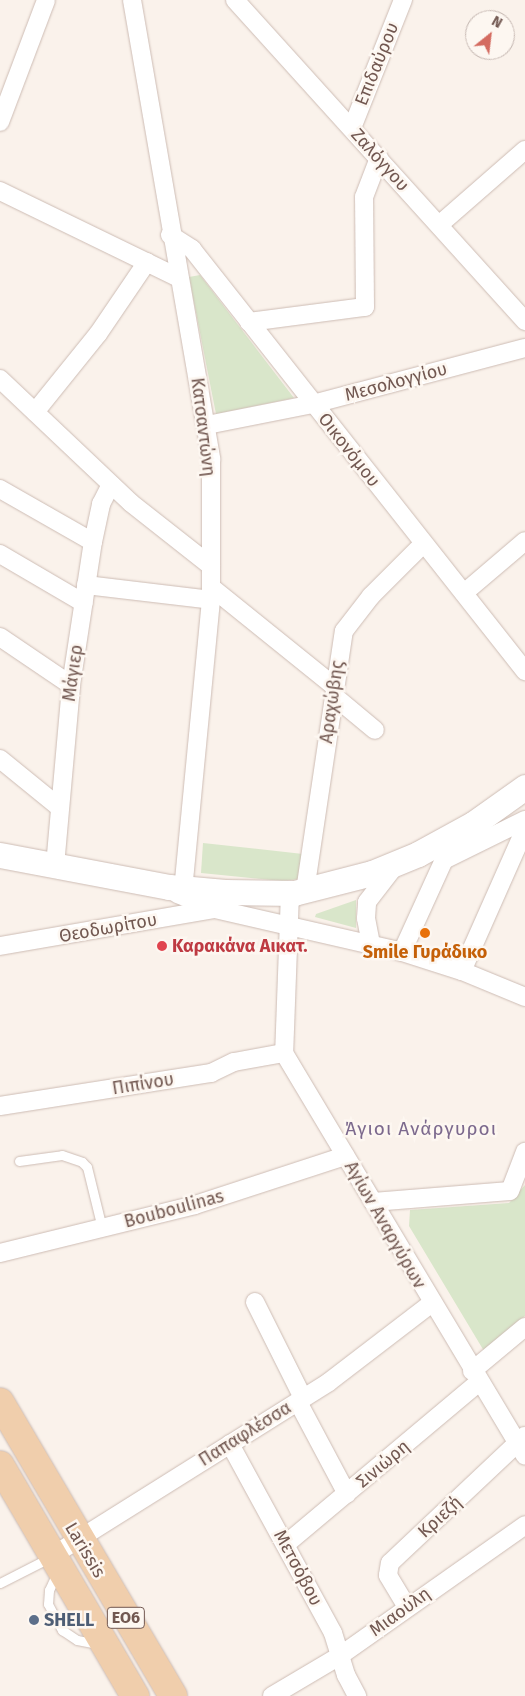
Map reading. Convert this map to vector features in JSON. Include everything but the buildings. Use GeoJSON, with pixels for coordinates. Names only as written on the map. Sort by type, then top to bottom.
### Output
{"type":"FeatureCollection","features":[{"type":"Feature","properties":{"kind":"main road","name":"Larissis"},"geometry":{"type":"LineString","coordinates":[[0,1402],[78,1539],[173,1696]]}},
{"type":"Feature","properties":{"kind":"main road","name":"Larissis"},"geometry":{"type":"LineString","coordinates":[[0,1465],[134,1696]]}},
{"type":"Feature","properties":{"kind":"street"},"geometry":{"type":"LineString","coordinates":[[0,122],[46,0]]}},
{"type":"Feature","properties":{"kind":"street","name":"Κατσαντώνη"},"geometry":{"type":"LineString","coordinates":[[132,0],[177,277],[207,424],[211,469],[211,594],[183,889]]}},
{"type":"Feature","properties":{"kind":"street","name":"Επιδαύρου"},"geometry":{"type":"LineString","coordinates":[[352,128],[403,0]]}},
{"type":"Feature","properties":{"kind":"street","name":"Ζαλόγγου"},"geometry":{"type":"LineString","coordinates":[[242,3],[525,321]]}},
{"type":"Feature","properties":{"kind":"street"},"geometry":{"type":"LineString","coordinates":[[439,225],[525,150]]}},
{"type":"Feature","properties":{"kind":"street"},"geometry":{"type":"LineString","coordinates":[[249,322],[365,307],[364,197],[379,158]]}},
{"type":"Feature","properties":{"kind":"street"},"geometry":{"type":"LineString","coordinates":[[0,191],[177,277]]}},
{"type":"Feature","properties":{"kind":"street","name":"Οικονόμου"},"geometry":{"type":"LineString","coordinates":[[170,235],[192,249],[525,671]]}},
{"type":"Feature","properties":{"kind":"street"},"geometry":{"type":"LineString","coordinates":[[35,412],[98,334],[147,262]]}},
{"type":"Feature","properties":{"kind":"street","name":"Μεσολογγίου"},"geometry":{"type":"LineString","coordinates":[[207,424],[313,404],[525,348]]}},
{"type":"Feature","properties":{"kind":"street"},"geometry":{"type":"LineString","coordinates":[[0,379],[111,484],[164,531],[211,566]]}},
{"type":"Feature","properties":{"kind":"street","name":"Μάγιερ"},"geometry":{"type":"LineString","coordinates":[[55,866],[71,684],[93,542],[101,504],[111,484]]}},
{"type":"Feature","properties":{"kind":"street"},"geometry":{"type":"LineString","coordinates":[[0,489],[93,542]]}},
{"type":"Feature","properties":{"kind":"street"},"geometry":{"type":"LineString","coordinates":[[464,593],[525,541]]}},
{"type":"Feature","properties":{"kind":"street","name":"Αραχώβης"},"geometry":{"type":"LineString","coordinates":[[297,892],[344,630],[370,596],[423,544]]}},
{"type":"Feature","properties":{"kind":"street"},"geometry":{"type":"LineString","coordinates":[[0,554],[84,603]]}},
{"type":"Feature","properties":{"kind":"street"},"geometry":{"type":"LineString","coordinates":[[86,585],[211,594],[334,691],[374,730]]}},
{"type":"Feature","properties":{"kind":"street"},"geometry":{"type":"LineString","coordinates":[[0,638],[71,684]]}},
{"type":"Feature","properties":{"kind":"street"},"geometry":{"type":"LineString","coordinates":[[0,760],[60,807]]}},
{"type":"Feature","properties":{"kind":"street"},"geometry":{"type":"LineString","coordinates":[[0,855],[183,889],[297,892],[398,863],[466,828],[525,787]]}},
{"type":"Feature","properties":{"kind":"street"},"geometry":{"type":"LineString","coordinates":[[402,952],[444,860],[525,820]]}},
{"type":"Feature","properties":{"kind":"street"},"geometry":{"type":"LineString","coordinates":[[462,971],[525,829]]}},
{"type":"Feature","properties":{"kind":"street"},"geometry":{"type":"LineString","coordinates":[[371,944],[366,918],[368,902],[380,882],[398,863]]}},
{"type":"Feature","properties":{"kind":"street"},"geometry":{"type":"LineString","coordinates":[[154,885],[215,910],[402,952],[524,993]]}},
{"type":"Feature","properties":{"kind":"street"},"geometry":{"type":"LineString","coordinates":[[284,1053],[288,925],[297,892]]}},
{"type":"Feature","properties":{"kind":"street","name":"Θεοδωρίτου"},"geometry":{"type":"LineString","coordinates":[[0,946],[215,910]]}},
{"type":"Feature","properties":{"kind":"street","name":"Πιπίνου"},"geometry":{"type":"LineString","coordinates":[[0,1106],[211,1073],[234,1062],[284,1053]]}},
{"type":"Feature","properties":{"kind":"street","name":"Αγίων Αναργύρων"},"geometry":{"type":"LineString","coordinates":[[284,1053],[476,1377],[523,1445]]}},
{"type":"Feature","properties":{"kind":"street"},"geometry":{"type":"LineString","coordinates":[[373,1202],[516,1184],[525,1152]]}},
{"type":"Feature","properties":{"kind":"street","name":"Bouboulinas"},"geometry":{"type":"LineString","coordinates":[[0,1252],[195,1206],[345,1156]]}},
{"type":"Feature","properties":{"kind":"street"},"geometry":{"type":"LineString","coordinates":[[255,1302],[300,1400],[347,1494]]}},
{"type":"Feature","properties":{"kind":"street","name":"Παπαφλέσσα"},"geometry":{"type":"LineString","coordinates":[[56,1562],[78,1539],[329,1382],[432,1303]]}},
{"type":"Feature","properties":{"kind":"street","name":"Σινιώρη"},"geometry":{"type":"LineString","coordinates":[[286,1544],[347,1494],[476,1377],[525,1326]]}},
{"type":"Feature","properties":{"kind":"street","name":"Μετσόβου"},"geometry":{"type":"LineString","coordinates":[[230,1444],[286,1544],[341,1655],[346,1675],[357,1696]]}},
{"type":"Feature","properties":{"kind":"street","name":"Κριεζή"},"geometry":{"type":"LineString","coordinates":[[407,1607],[388,1575],[390,1564],[523,1445]]}},
{"type":"Feature","properties":{"kind":"street","name":"Μιαούλη"},"geometry":{"type":"LineString","coordinates":[[272,1696],[341,1655],[525,1525]]}},
{"type":"Feature","properties":{"kind":"lane"},"geometry":{"type":"LineString","coordinates":[[19,1161],[62,1155],[82,1162],[87,1167],[102,1228]]}},
{"type":"Feature","properties":{"kind":"lane"},"geometry":{"type":"LineString","coordinates":[[0,1584],[56,1562]]}},
{"type":"Feature","properties":{"kind":"green space"},"geometry":{"type":"Polygon","coordinates":[[[200,275],[294,398],[216,414],[189,277],[200,275]]]}},
{"type":"Feature","properties":{"kind":"green space"},"geometry":{"type":"Polygon","coordinates":[[[203,843],[303,854],[300,879],[282,881],[201,873],[203,843]]]}},
{"type":"Feature","properties":{"kind":"green space"},"geometry":{"type":"Polygon","coordinates":[[[356,900],[356,928],[315,917],[316,914],[356,900]]]}},
{"type":"Feature","properties":{"kind":"green space"},"geometry":{"type":"Polygon","coordinates":[[[525,1185],[525,1316],[484,1351],[409,1226],[410,1210],[509,1203],[525,1185]]]}},
{"type":"Feature","properties":{"kind":"place","name":"Smile Γυράδικο"},"geometry":{"type":"Point","coordinates":[425,933]}},
{"type":"Feature","properties":{"kind":"place","name":"Καρακάνα Αικατ."},"geometry":{"type":"Point","coordinates":[162,946]}},
{"type":"Feature","properties":{"kind":"place","name":"SHELL"},"geometry":{"type":"Point","coordinates":[34,1620]}},
{"type":"Feature","properties":{"kind":"district","name":"Άγιοι Ανάργυροι"},"geometry":{"type":"Point","coordinates":[421,1129]}}]}
